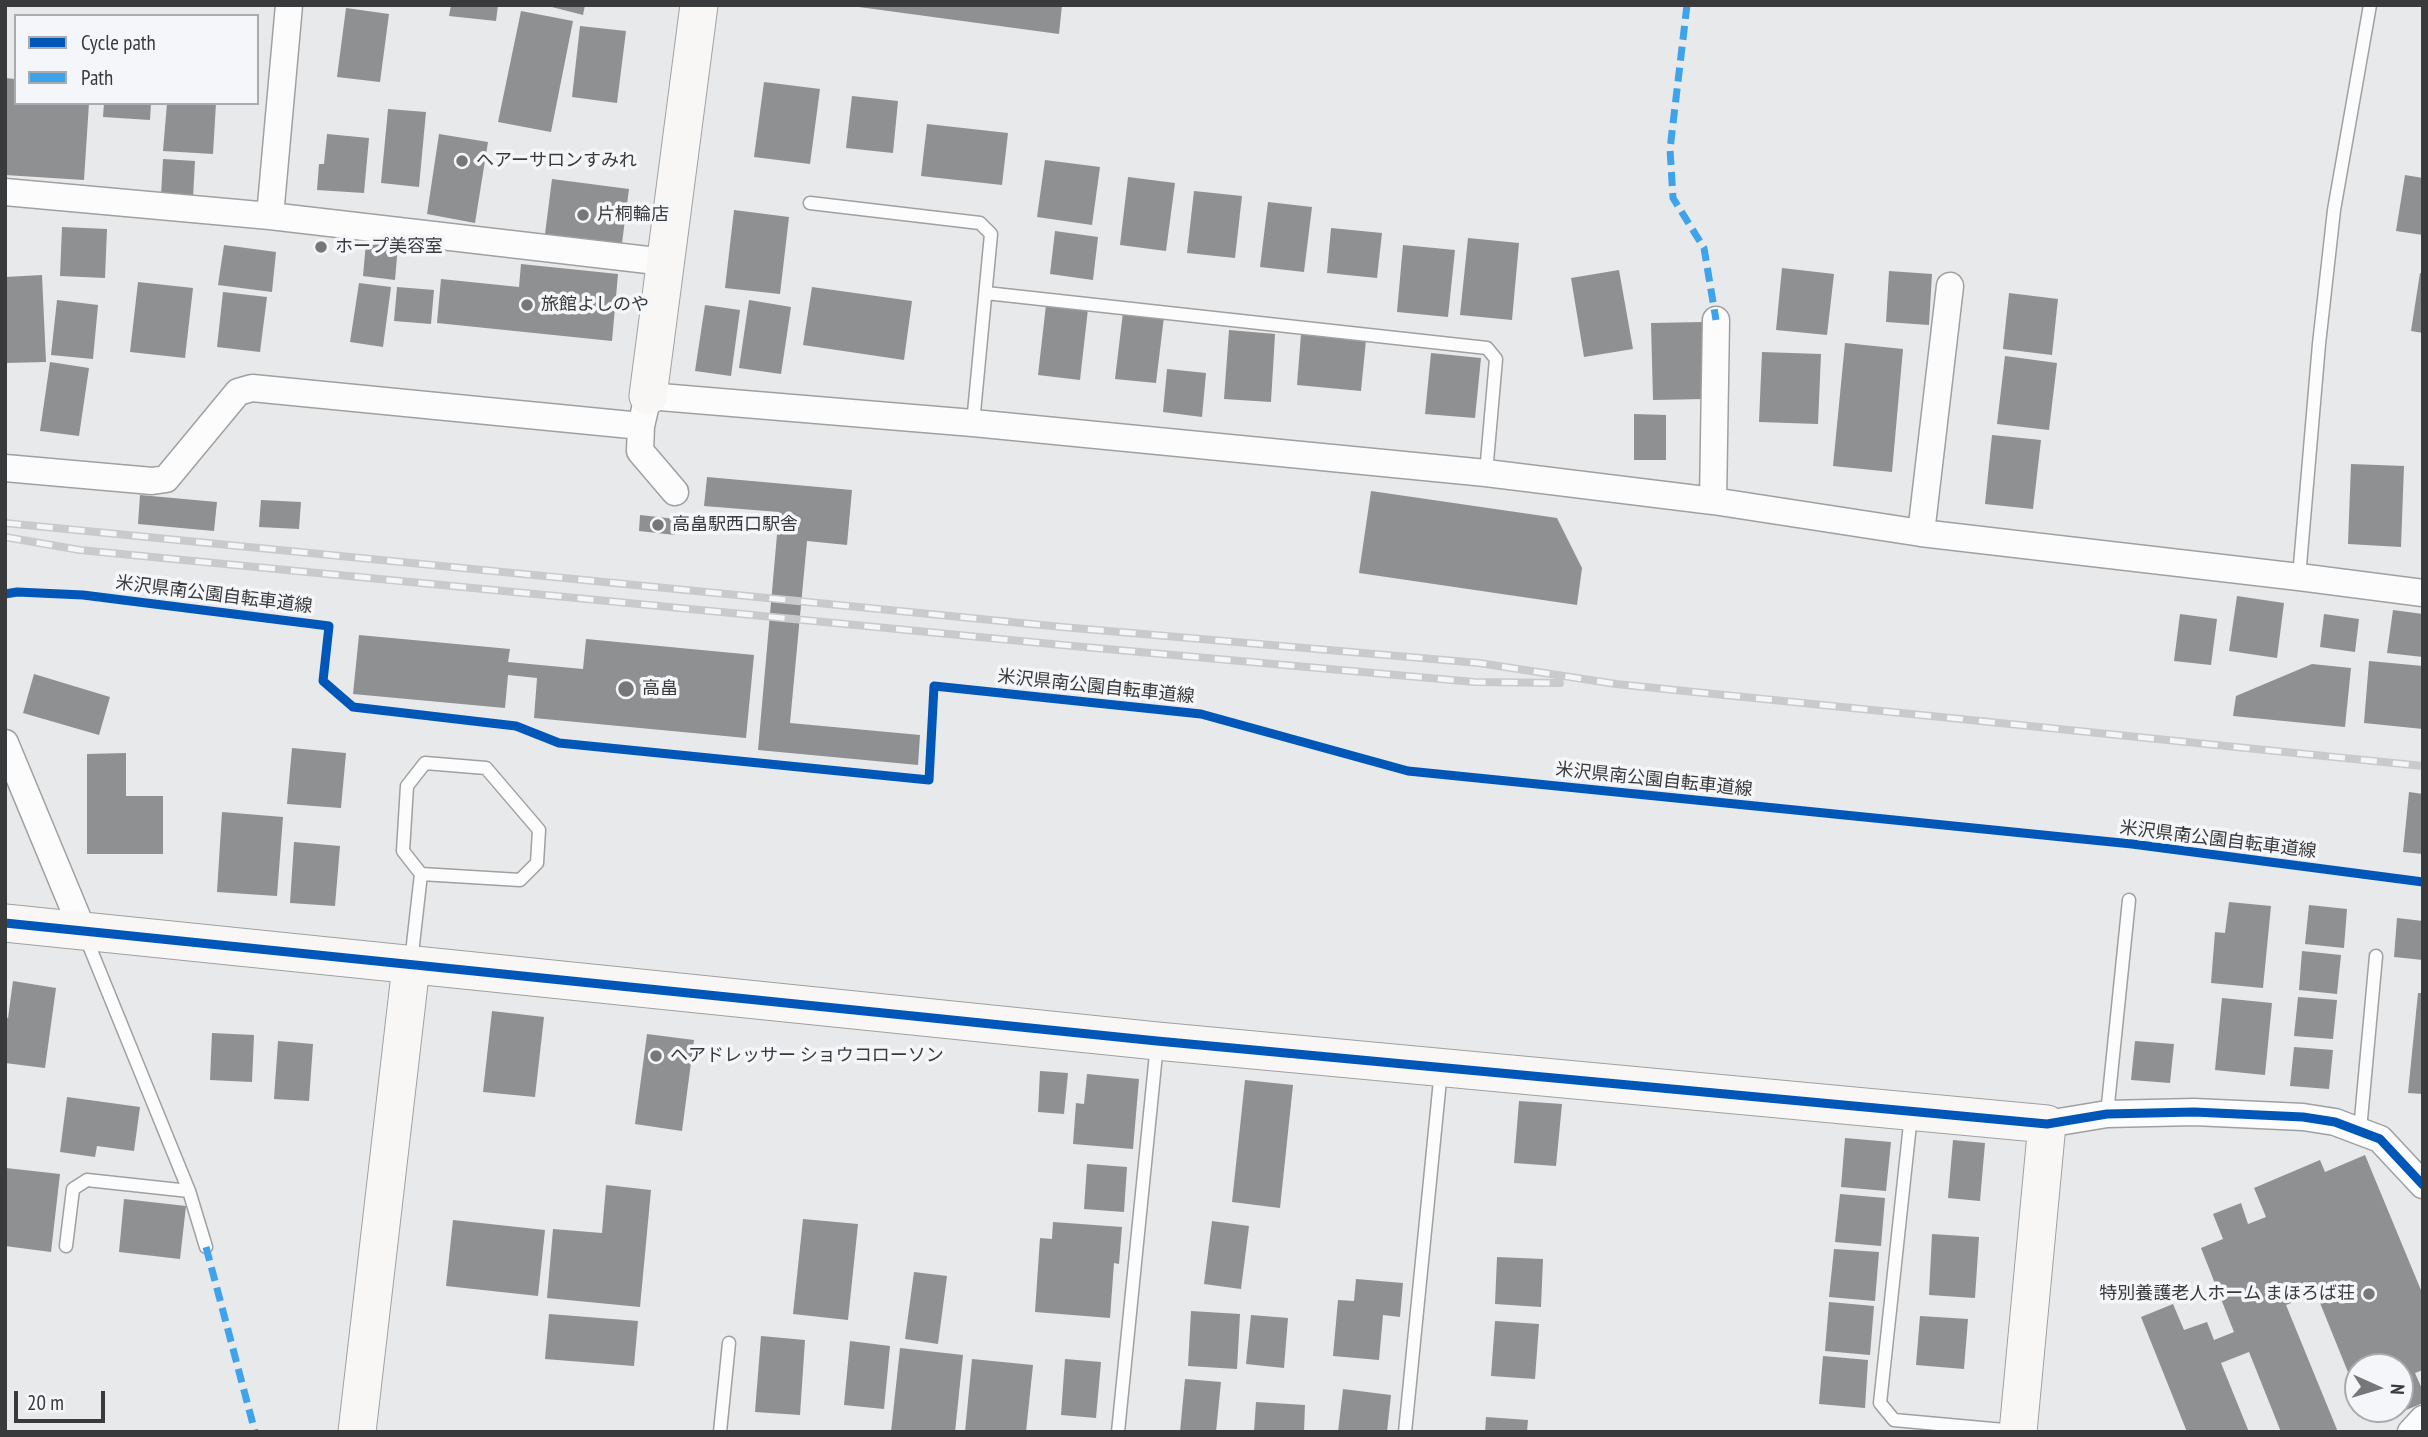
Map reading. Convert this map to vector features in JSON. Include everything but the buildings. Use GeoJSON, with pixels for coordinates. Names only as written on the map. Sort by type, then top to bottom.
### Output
{"type":"FeatureCollection","features":[{"type":"Feature","properties":{"kind":"street"},"geometry":{"type":"LineString","coordinates":[[270,216],[289,5]]}},
{"type":"Feature","properties":{"kind":"street"},"geometry":{"type":"LineString","coordinates":[[675,492],[640,451],[699,5]]}},
{"type":"Feature","properties":{"kind":"street"},"geometry":{"type":"LineString","coordinates":[[5,192],[270,216],[665,262]]}},
{"type":"Feature","properties":{"kind":"street"},"geometry":{"type":"LineString","coordinates":[[1921,533],[1950,286]]}},
{"type":"Feature","properties":{"kind":"street"},"geometry":{"type":"LineString","coordinates":[[1713,501],[1716,320]]}},
{"type":"Feature","properties":{"kind":"street"},"geometry":{"type":"LineString","coordinates":[[5,468],[152,481],[166,479],[237,392],[252,388],[644,411],[973,423],[1486,473],[1713,501],[1921,533],[2423,593]]}},
{"type":"Feature","properties":{"kind":"street"},"geometry":{"type":"LineString","coordinates":[[5,743],[83,931]]}},
{"type":"Feature","properties":{"kind":"street"},"geometry":{"type":"LineString","coordinates":[[5,923],[1157,1041],[2047,1124],[2107,1114],[2194,1112],[2303,1117],[2335,1122],[2380,1139],[2423,1185]]}},
{"type":"Feature","properties":{"kind":"street"},"geometry":{"type":"LineString","coordinates":[[357,1432],[411,966]]}},
{"type":"Feature","properties":{"kind":"street"},"geometry":{"type":"LineString","coordinates":[[2018,1432],[2047,1124]]}},
{"type":"Feature","properties":{"kind":"street"},"geometry":{"type":"LineString","coordinates":[[2411,1432],[2423,1419]]}},
{"type":"Feature","properties":{"kind":"lane"},"geometry":{"type":"LineString","coordinates":[[2299,577],[2319,344],[2334,210],[2370,5]]}},
{"type":"Feature","properties":{"kind":"lane"},"geometry":{"type":"LineString","coordinates":[[810,203],[979,223],[990,234],[973,423]]}},
{"type":"Feature","properties":{"kind":"lane"},"geometry":{"type":"LineString","coordinates":[[986,293],[1488,348],[1496,359],[1486,473]]}},
{"type":"Feature","properties":{"kind":"lane"},"geometry":{"type":"LineString","coordinates":[[411,966],[421,874],[403,851],[407,786],[425,763],[486,768],[539,830],[537,863],[520,880],[421,874]]}},
{"type":"Feature","properties":{"kind":"lane"},"geometry":{"type":"LineString","coordinates":[[2107,1114],[2129,900]]}},
{"type":"Feature","properties":{"kind":"lane"},"geometry":{"type":"LineString","coordinates":[[83,931],[189,1191],[206,1247]]}},
{"type":"Feature","properties":{"kind":"lane"},"geometry":{"type":"LineString","coordinates":[[2360,1130],[2376,956]]}},
{"type":"Feature","properties":{"kind":"lane"},"geometry":{"type":"LineString","coordinates":[[1118,1432],[1157,1041]]}},
{"type":"Feature","properties":{"kind":"lane"},"geometry":{"type":"LineString","coordinates":[[1405,1432],[1442,1066]]}},
{"type":"Feature","properties":{"kind":"lane"},"geometry":{"type":"LineString","coordinates":[[1911,1111],[1880,1403],[1894,1420],[2018,1432]]}},
{"type":"Feature","properties":{"kind":"lane"},"geometry":{"type":"LineString","coordinates":[[66,1246],[73,1189],[87,1180],[189,1191]]}},
{"type":"Feature","properties":{"kind":"lane"},"geometry":{"type":"LineString","coordinates":[[720,1432],[729,1343]]}},
{"type":"Feature","properties":{"kind":"railway"},"geometry":{"type":"LineString","coordinates":[[5,523],[1062,627],[1479,663],[1616,684],[2423,766]]}},
{"type":"Feature","properties":{"kind":"railway"},"geometry":{"type":"LineString","coordinates":[[5,537],[80,550],[1062,645],[1474,682],[1560,683]]}},
{"type":"Feature","properties":{"kind":"marked path"},"geometry":{"type":"LineString","coordinates":[[1687,5],[1670,149],[1673,198],[1704,248],[1716,320]]}},
{"type":"Feature","properties":{"kind":"marked path"},"geometry":{"type":"LineString","coordinates":[[206,1247],[255,1432]]}},
{"type":"Feature","properties":{"kind":"cycle path","name":"米沢県南公園自転車道線"},"geometry":{"type":"LineString","coordinates":[[5,594],[17,592],[83,595],[329,626],[323,681],[353,707],[516,726],[559,743],[929,780],[934,686],[1201,714],[1408,771],[2132,844],[2423,882]]}},
{"type":"Feature","properties":{"kind":"cycle path"},"geometry":{"type":"LineString","coordinates":[[5,923],[1157,1041],[2047,1124],[2107,1114],[2194,1112],[2303,1117],[2335,1122],[2380,1139],[2423,1185]]}},
{"type":"Feature","properties":{"kind":"place","name":"ヘアーサロンすみれ"},"geometry":{"type":"Point","coordinates":[462,161]}},
{"type":"Feature","properties":{"kind":"place","name":"片桐輪店"},"geometry":{"type":"Point","coordinates":[583,215]}},
{"type":"Feature","properties":{"kind":"place","name":"ホープ美容室"},"geometry":{"type":"Point","coordinates":[321,247]}},
{"type":"Feature","properties":{"kind":"place","name":"旅館よしのや"},"geometry":{"type":"Point","coordinates":[527,305]}},
{"type":"Feature","properties":{"kind":"place","name":"高畠駅西口駅舎"},"geometry":{"type":"Point","coordinates":[658,525]}},
{"type":"Feature","properties":{"kind":"place","name":"高畠"},"geometry":{"type":"Point","coordinates":[626,689]}},
{"type":"Feature","properties":{"kind":"place","name":"ヘアドレッサー ショウコローソン"},"geometry":{"type":"Point","coordinates":[656,1056]}},
{"type":"Feature","properties":{"kind":"place","name":"特別養護老人ホーム まほろば荘"},"geometry":{"type":"Point","coordinates":[2369,1294]}}]}
